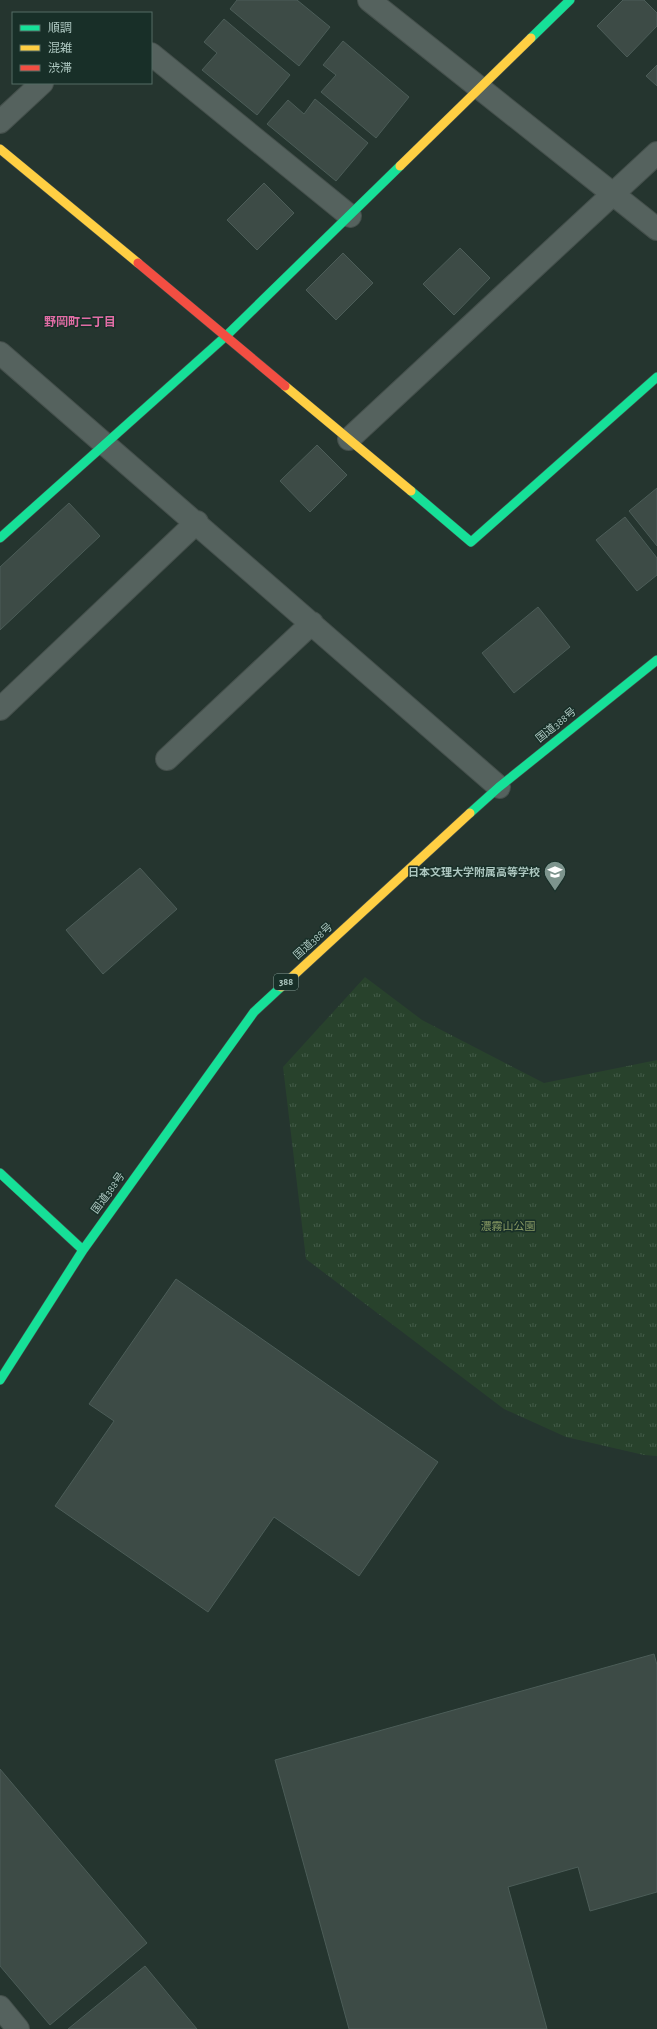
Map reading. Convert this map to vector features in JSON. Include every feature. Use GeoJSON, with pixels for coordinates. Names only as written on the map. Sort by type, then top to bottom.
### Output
{"type":"FeatureCollection","features":[{"type":"Feature","properties":{"kind":"main road"},"geometry":{"type":"LineString","coordinates":[[0,538],[107,444],[226,336],[570,0]]}},
{"type":"Feature","properties":{"kind":"main road"},"geometry":{"type":"LineString","coordinates":[[0,149],[226,336],[471,542],[657,377]]}},
{"type":"Feature","properties":{"kind":"main road","name":"国道388号"},"geometry":{"type":"LineString","coordinates":[[0,1380],[83,1250],[254,1012],[499,787],[657,660]]}},
{"type":"Feature","properties":{"kind":"main road"},"geometry":{"type":"LineString","coordinates":[[0,1173],[83,1250]]}},
{"type":"Feature","properties":{"kind":"street"},"geometry":{"type":"LineString","coordinates":[[369,0],[657,229]]}},
{"type":"Feature","properties":{"kind":"street"},"geometry":{"type":"LineString","coordinates":[[152,55],[350,216]]}},
{"type":"Feature","properties":{"kind":"street"},"geometry":{"type":"LineString","coordinates":[[0,122],[41,84]]}},
{"type":"Feature","properties":{"kind":"street"},"geometry":{"type":"LineString","coordinates":[[349,439],[657,153]]}},
{"type":"Feature","properties":{"kind":"street"},"geometry":{"type":"LineString","coordinates":[[0,353],[197,522],[499,787]]}},
{"type":"Feature","properties":{"kind":"street"},"geometry":{"type":"LineString","coordinates":[[0,709],[197,522]]}},
{"type":"Feature","properties":{"kind":"street"},"geometry":{"type":"LineString","coordinates":[[167,759],[312,623]]}},
{"type":"Feature","properties":{"kind":"street"},"geometry":{"type":"LineString","coordinates":[[0,2007],[18,2029]]}},
{"type":"Feature","properties":{"kind":"green space","name":"濃霧山公園"},"geometry":{"type":"Polygon","coordinates":[[[365,977],[422,1020],[544,1083],[657,1060],[657,1456],[644,1455],[566,1437],[504,1409],[306,1259],[283,1067],[365,977]]]}},
{"type":"Feature","properties":{"kind":"building"},"geometry":{"type":"Polygon","coordinates":[[[237,0],[297,0],[330,27],[299,66],[230,9],[237,0]]]}},
{"type":"Feature","properties":{"kind":"building"},"geometry":{"type":"Polygon","coordinates":[[[623,0],[644,0],[657,13],[657,26],[627,57],[597,26],[623,0]]]}},
{"type":"Feature","properties":{"kind":"building"},"geometry":{"type":"Polygon","coordinates":[[[224,19],[290,75],[257,115],[202,70],[217,53],[204,42],[224,19]]]}},
{"type":"Feature","properties":{"kind":"building"},"geometry":{"type":"Polygon","coordinates":[[[343,41],[409,97],[376,138],[321,92],[336,75],[323,65],[343,41]]]}},
{"type":"Feature","properties":{"kind":"building"},"geometry":{"type":"Polygon","coordinates":[[[657,65],[657,86],[646,76],[657,65]]]}},
{"type":"Feature","properties":{"kind":"building"},"geometry":{"type":"Polygon","coordinates":[[[315,99],[368,143],[336,181],[267,124],[288,100],[304,114],[315,99]]]}},
{"type":"Feature","properties":{"kind":"building"},"geometry":{"type":"Polygon","coordinates":[[[264,183],[294,213],[257,250],[227,220],[264,183]]]}},
{"type":"Feature","properties":{"kind":"building"},"geometry":{"type":"Polygon","coordinates":[[[460,248],[490,278],[454,315],[423,284],[460,248]]]}},
{"type":"Feature","properties":{"kind":"building"},"geometry":{"type":"Polygon","coordinates":[[[343,253],[373,283],[336,320],[306,290],[343,253]]]}},
{"type":"Feature","properties":{"kind":"building"},"geometry":{"type":"Polygon","coordinates":[[[317,445],[347,475],[310,512],[280,481],[317,445]]]}},
{"type":"Feature","properties":{"kind":"building"},"geometry":{"type":"Polygon","coordinates":[[[657,488],[657,546],[629,511],[657,488]]]}},
{"type":"Feature","properties":{"kind":"building"},"geometry":{"type":"Polygon","coordinates":[[[69,503],[100,536],[0,630],[0,567],[69,503]]]}},
{"type":"Feature","properties":{"kind":"building"},"geometry":{"type":"Polygon","coordinates":[[[625,517],[657,558],[657,575],[637,591],[596,540],[625,517]]]}},
{"type":"Feature","properties":{"kind":"building"},"geometry":{"type":"Polygon","coordinates":[[[538,607],[570,647],[514,693],[482,653],[538,607]]]}},
{"type":"Feature","properties":{"kind":"building"},"geometry":{"type":"Polygon","coordinates":[[[140,868],[177,909],[103,974],[66,930],[140,868]]]}},
{"type":"Feature","properties":{"kind":"building"},"geometry":{"type":"Polygon","coordinates":[[[176,1279],[438,1462],[359,1576],[274,1517],[208,1612],[55,1506],[114,1421],[89,1404],[176,1279]]]}},
{"type":"Feature","properties":{"kind":"building"},"geometry":{"type":"Polygon","coordinates":[[[654,1654],[657,1665],[657,1892],[590,1911],[578,1867],[508,1887],[547,2029],[349,2029],[275,1760],[654,1654]]]}},
{"type":"Feature","properties":{"kind":"building"},"geometry":{"type":"Polygon","coordinates":[[[0,1769],[147,1943],[50,2025],[0,1966],[0,1769]]]}},
{"type":"Feature","properties":{"kind":"building"},"geometry":{"type":"Polygon","coordinates":[[[145,1966],[197,2029],[68,2029],[145,1966]]]}},
{"type":"Feature","properties":{"kind":"traffic: fast"},"geometry":{"type":"LineString","coordinates":[[531,38],[570,0]]}},
{"type":"Feature","properties":{"kind":"traffic: fast"},"geometry":{"type":"LineString","coordinates":[[0,538],[226,336],[400,166]]}},
{"type":"Feature","properties":{"kind":"traffic: fast"},"geometry":{"type":"LineString","coordinates":[[411,491],[471,542],[657,377]]}},
{"type":"Feature","properties":{"kind":"traffic: fast"},"geometry":{"type":"LineString","coordinates":[[470,813],[499,787],[657,660]]}},
{"type":"Feature","properties":{"kind":"traffic: fast"},"geometry":{"type":"LineString","coordinates":[[0,1380],[83,1250],[254,1012],[281,987]]}},
{"type":"Feature","properties":{"kind":"traffic: fast"},"geometry":{"type":"LineString","coordinates":[[0,1173],[83,1250]]}},
{"type":"Feature","properties":{"kind":"traffic: slow"},"geometry":{"type":"LineString","coordinates":[[400,166],[531,38]]}},
{"type":"Feature","properties":{"kind":"traffic: slow"},"geometry":{"type":"LineString","coordinates":[[0,149],[138,263]]}},
{"type":"Feature","properties":{"kind":"traffic: slow"},"geometry":{"type":"LineString","coordinates":[[285,386],[411,491]]}},
{"type":"Feature","properties":{"kind":"traffic: slow"},"geometry":{"type":"LineString","coordinates":[[281,987],[470,813]]}},
{"type":"Feature","properties":{"kind":"traffic: jam"},"geometry":{"type":"LineString","coordinates":[[138,263],[285,386]]}},
{"type":"Feature","properties":{"kind":"place","name":"日本文理大学附属高等学校"},"geometry":{"type":"Point","coordinates":[555,892]}},
{"type":"Feature","properties":{"kind":"district","name":"野岡町二丁目"},"geometry":{"type":"Point","coordinates":[80,322]}}]}
